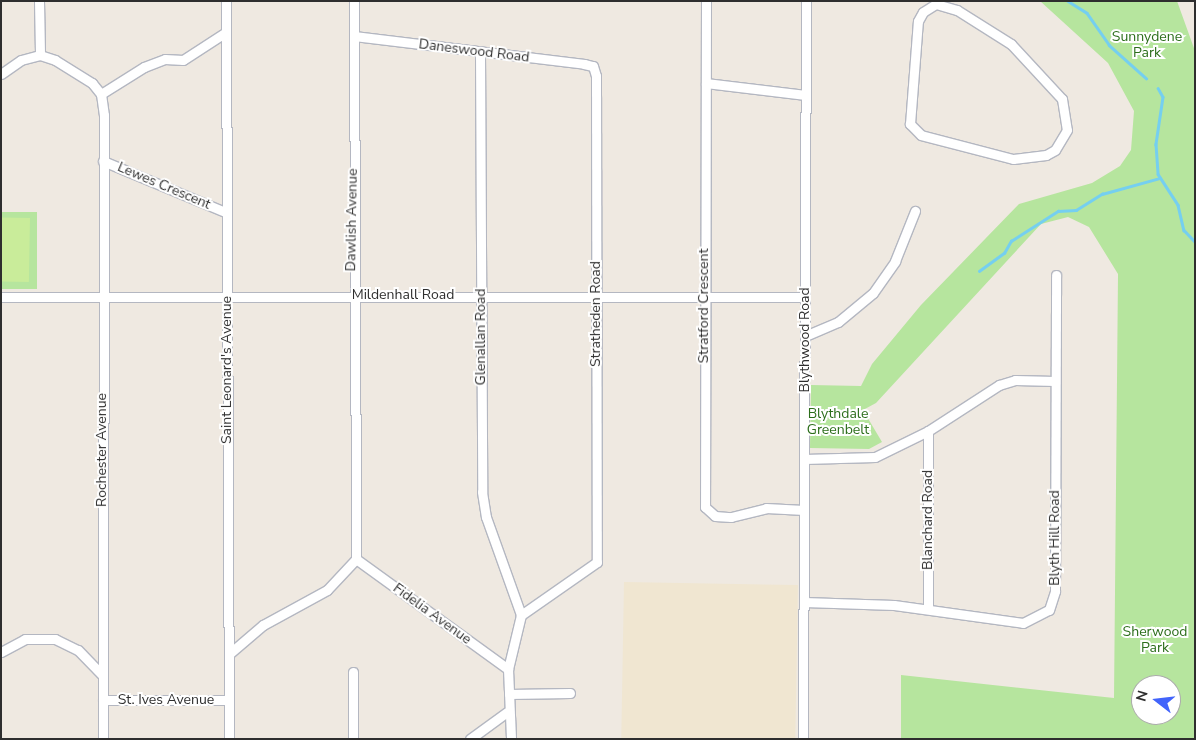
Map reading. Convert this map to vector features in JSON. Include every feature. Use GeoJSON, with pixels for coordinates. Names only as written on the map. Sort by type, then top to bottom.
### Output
{"type":"FeatureCollection","features":[{"type":"Feature","properties":{"kind":"street"},"geometry":{"type":"LineString","coordinates":[[40,1],[40,55]]}},
{"type":"Feature","properties":{"kind":"street","name":"Saint Leonard's Avenue"},"geometry":{"type":"LineString","coordinates":[[226,1],[225,212],[229,739]]}},
{"type":"Feature","properties":{"kind":"street","name":"Dawlish Avenue"},"geometry":{"type":"LineString","coordinates":[[354,1],[352,296],[356,559]]}},
{"type":"Feature","properties":{"kind":"street","name":"Stratford Crescent"},"geometry":{"type":"LineString","coordinates":[[706,1],[703,296],[704,507],[715,516],[731,517],[766,508],[804,510]]}},
{"type":"Feature","properties":{"kind":"street","name":"Blythwood Road"},"geometry":{"type":"LineString","coordinates":[[803,739],[806,1]]}},
{"type":"Feature","properties":{"kind":"street"},"geometry":{"type":"LineString","coordinates":[[936,4],[948,4],[958,6],[1011,44],[1062,99],[1067,130],[1046,155],[1013,159],[922,135],[910,124],[918,21],[923,12],[936,4]]}},
{"type":"Feature","properties":{"kind":"street"},"geometry":{"type":"LineString","coordinates":[[1,74],[22,60],[40,55],[65,66],[101,94],[144,67],[165,59],[183,60],[226,32]]}},
{"type":"Feature","properties":{"kind":"street","name":"Daneswood Road"},"geometry":{"type":"LineString","coordinates":[[354,36],[593,66]]}},
{"type":"Feature","properties":{"kind":"street","name":"Glenallan Road"},"geometry":{"type":"LineString","coordinates":[[480,53],[482,492],[486,517],[521,615]]}},
{"type":"Feature","properties":{"kind":"street","name":"Stratheden Road"},"geometry":{"type":"LineString","coordinates":[[521,615],[597,562],[593,66]]}},
{"type":"Feature","properties":{"kind":"street"},"geometry":{"type":"LineString","coordinates":[[706,83],[805,95]]}},
{"type":"Feature","properties":{"kind":"street","name":"Lewes Crescent"},"geometry":{"type":"LineString","coordinates":[[101,94],[103,161],[225,212]]}},
{"type":"Feature","properties":{"kind":"street","name":"Rochester Avenue"},"geometry":{"type":"LineString","coordinates":[[103,161],[103,736]]}},
{"type":"Feature","properties":{"kind":"street"},"geometry":{"type":"LineString","coordinates":[[805,336],[844,318],[873,293],[895,261],[915,211]]}},
{"type":"Feature","properties":{"kind":"street","name":"Blyth Hill Road"},"geometry":{"type":"LineString","coordinates":[[804,602],[928,609],[1023,623],[1050,610],[1055,591],[1056,275]]}},
{"type":"Feature","properties":{"kind":"street","name":"Mildenhall Road"},"geometry":{"type":"LineString","coordinates":[[1,297],[481,295],[805,297]]}},
{"type":"Feature","properties":{"kind":"street"},"geometry":{"type":"LineString","coordinates":[[804,459],[875,457],[928,431],[999,384],[1015,380],[1055,381]]}},
{"type":"Feature","properties":{"kind":"street","name":"Blanchard Road"},"geometry":{"type":"LineString","coordinates":[[928,431],[928,609]]}},
{"type":"Feature","properties":{"kind":"street"},"geometry":{"type":"LineString","coordinates":[[229,654],[264,625],[326,590],[356,559]]}},
{"type":"Feature","properties":{"kind":"street","name":"Fidelia Avenue"},"geometry":{"type":"LineString","coordinates":[[356,559],[508,669]]}},
{"type":"Feature","properties":{"kind":"street"},"geometry":{"type":"LineString","coordinates":[[511,739],[507,712],[509,694],[508,669],[521,615]]}},
{"type":"Feature","properties":{"kind":"street"},"geometry":{"type":"LineString","coordinates":[[1,652],[25,640],[55,639],[78,650],[102,675]]}},
{"type":"Feature","properties":{"kind":"street"},"geometry":{"type":"LineString","coordinates":[[353,672],[353,739]]}},
{"type":"Feature","properties":{"kind":"street"},"geometry":{"type":"LineString","coordinates":[[509,694],[570,693]]}},
{"type":"Feature","properties":{"kind":"street","name":"St. Ives Avenue"},"geometry":{"type":"LineString","coordinates":[[103,700],[228,700]]}},
{"type":"Feature","properties":{"kind":"street"},"geometry":{"type":"LineString","coordinates":[[470,739],[507,712]]}},
{"type":"Feature","properties":{"kind":"street"},"geometry":{"type":"LineString","coordinates":[[94,739],[103,736]]}},
{"type":"Feature","properties":{"kind":"shaded area"},"geometry":{"type":"Polygon","coordinates":[[[624,582],[798,585],[795,739],[621,739],[624,582]]]}},
{"type":"Feature","properties":{"kind":"green space"},"geometry":{"type":"Polygon","coordinates":[[[1040,1],[1177,1],[1195,51],[1195,739],[901,739],[901,675],[1114,698],[1118,274],[1089,227],[1068,217],[1041,224],[876,403],[863,410],[882,442],[869,449],[810,448],[811,385],[861,386],[872,364],[921,305],[1019,204],[1092,183],[1120,166],[1131,150],[1134,111],[1108,63],[1040,1]]]}},
{"type":"Feature","properties":{"kind":"green space"},"geometry":{"type":"Polygon","coordinates":[[[1,212],[37,212],[37,289],[1,289],[1,212]]]}},
{"type":"Feature","properties":{"kind":"green space"},"geometry":{"type":"Polygon","coordinates":[[[1,217],[30,218],[29,282],[1,282],[1,217]]]}},
{"type":"Feature","properties":{"kind":"waterway"},"geometry":{"type":"LineString","coordinates":[[1068,1],[1087,13],[1109,45],[1146,78]]}},
{"type":"Feature","properties":{"kind":"waterway"},"geometry":{"type":"LineString","coordinates":[[1158,88],[1163,97],[1156,144],[1158,174],[1178,205],[1184,230],[1195,242]]}},
{"type":"Feature","properties":{"kind":"waterway"},"geometry":{"type":"LineString","coordinates":[[979,271],[1004,253],[1011,241],[1058,211],[1076,210],[1102,194],[1160,178]]}},
{"type":"Feature","properties":{"kind":"park label","name":"Sunnydene Park"},"geometry":{"type":"Point","coordinates":[1147,46]}},
{"type":"Feature","properties":{"kind":"park label","name":"Blythdale Greenbelt"},"geometry":{"type":"Point","coordinates":[838,422]}},
{"type":"Feature","properties":{"kind":"park label","name":"Sherwood Park"},"geometry":{"type":"Point","coordinates":[1155,640]}}]}
